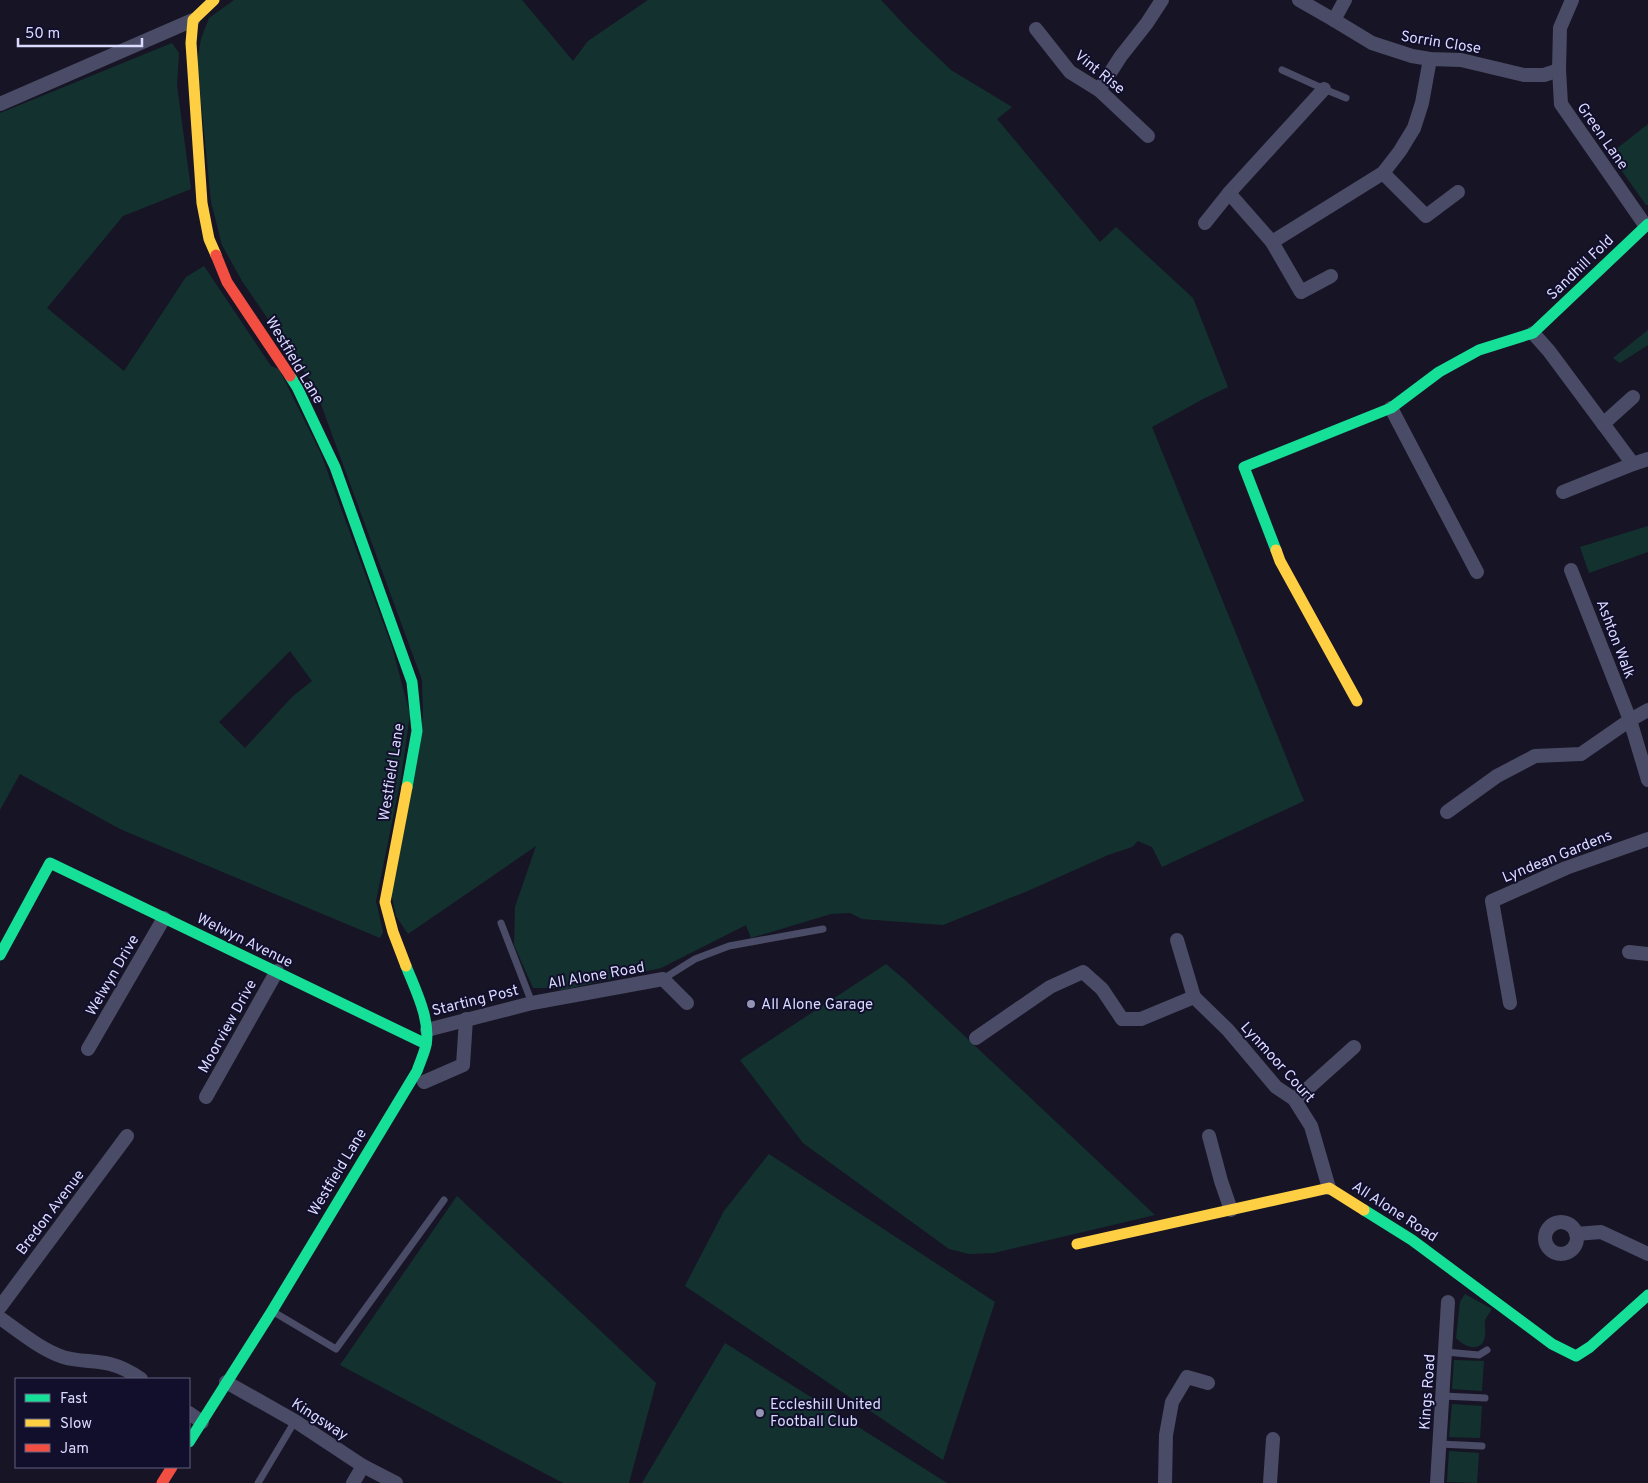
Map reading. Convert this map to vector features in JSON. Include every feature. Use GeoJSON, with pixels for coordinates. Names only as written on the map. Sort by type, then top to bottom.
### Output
{"type":"FeatureCollection","features":[{"type":"Feature","properties":{"kind":"street"},"geometry":{"type":"LineString","coordinates":[[0,104],[193,20],[214,0]]}},
{"type":"Feature","properties":{"kind":"street"},"geometry":{"type":"LineString","coordinates":[[1099,90],[1162,0]]}},
{"type":"Feature","properties":{"kind":"street","name":"Sorrin Close"},"geometry":{"type":"LineString","coordinates":[[1299,0],[1372,44],[1412,56],[1430,59],[1461,60],[1524,75],[1544,75],[1559,70]]}},
{"type":"Feature","properties":{"kind":"street"},"geometry":{"type":"LineString","coordinates":[[1334,20],[1345,0]]}},
{"type":"Feature","properties":{"kind":"street","name":"Green Lane"},"geometry":{"type":"LineString","coordinates":[[1572,0],[1560,28],[1559,70],[1561,104],[1647,224]]}},
{"type":"Feature","properties":{"kind":"street","name":"Westfield Lane"},"geometry":{"type":"LineString","coordinates":[[190,1440],[272,1311],[417,1071],[426,1044],[427,1030],[421,1003],[393,932],[385,902],[417,732],[412,682],[335,467],[297,387],[227,282],[209,239],[202,203],[191,43],[193,20]]}},
{"type":"Feature","properties":{"kind":"street","name":"Vint Rise"},"geometry":{"type":"LineString","coordinates":[[1036,29],[1070,72],[1099,90],[1148,136]]}},
{"type":"Feature","properties":{"kind":"street"},"geometry":{"type":"LineString","coordinates":[[1272,242],[1383,173],[1400,151],[1414,128],[1422,103],[1430,59]]}},
{"type":"Feature","properties":{"kind":"street"},"geometry":{"type":"LineString","coordinates":[[1205,223],[1229,192],[1324,89]]}},
{"type":"Feature","properties":{"kind":"street"},"geometry":{"type":"LineString","coordinates":[[1383,173],[1426,216],[1458,192]]}},
{"type":"Feature","properties":{"kind":"street"},"geometry":{"type":"LineString","coordinates":[[1229,192],[1272,242],[1301,292],[1331,276]]}},
{"type":"Feature","properties":{"kind":"street","name":"Sandhill Fold"},"geometry":{"type":"LineString","coordinates":[[1533,333],[1647,224]]}},
{"type":"Feature","properties":{"kind":"street"},"geometry":{"type":"LineString","coordinates":[[1357,702],[1280,561],[1244,467],[1392,408],[1439,372],[1479,350],[1533,333],[1549,351],[1633,464]]}},
{"type":"Feature","properties":{"kind":"street"},"geometry":{"type":"LineString","coordinates":[[1603,424],[1633,397]]}},
{"type":"Feature","properties":{"kind":"street"},"geometry":{"type":"LineString","coordinates":[[1392,408],[1477,572]]}},
{"type":"Feature","properties":{"kind":"street"},"geometry":{"type":"LineString","coordinates":[[1563,492],[1648,459]]}},
{"type":"Feature","properties":{"kind":"street","name":"Ashton Walk"},"geometry":{"type":"LineString","coordinates":[[1571,570],[1630,720]]}},
{"type":"Feature","properties":{"kind":"street"},"geometry":{"type":"LineString","coordinates":[[1447,812],[1497,776],[1535,756],[1581,754],[1630,720],[1648,710]]}},
{"type":"Feature","properties":{"kind":"street"},"geometry":{"type":"LineString","coordinates":[[1630,720],[1648,780]]}},
{"type":"Feature","properties":{"kind":"street","name":"Lyndean Gardens"},"geometry":{"type":"LineString","coordinates":[[1510,1003],[1492,900],[1566,868],[1648,839]]}},
{"type":"Feature","properties":{"kind":"street","name":"Welwyn Avenue"},"geometry":{"type":"LineString","coordinates":[[0,955],[50,863],[426,1044]]}},
{"type":"Feature","properties":{"kind":"street","name":"Welwyn Drive"},"geometry":{"type":"LineString","coordinates":[[88,1049],[164,918]]}},
{"type":"Feature","properties":{"kind":"street"},"geometry":{"type":"LineString","coordinates":[[976,1038],[1050,987],[1084,972],[1102,989],[1122,1019],[1141,1019],[1194,997],[1178,940]]}},
{"type":"Feature","properties":{"kind":"street"},"geometry":{"type":"LineString","coordinates":[[1628,952],[1648,954]]}},
{"type":"Feature","properties":{"kind":"street","name":"Moorview Drive"},"geometry":{"type":"LineString","coordinates":[[206,1097],[276,971]]}},
{"type":"Feature","properties":{"kind":"street","name":"All Alone Road"},"geometry":{"type":"LineString","coordinates":[[532,1003],[663,979],[687,1003]]}},
{"type":"Feature","properties":{"kind":"street","name":"Lynmoor Court"},"geometry":{"type":"LineString","coordinates":[[1194,997],[1228,1030],[1276,1087],[1294,1099],[1311,1126],[1329,1188]]}},
{"type":"Feature","properties":{"kind":"street","name":"Starting Post"},"geometry":{"type":"LineString","coordinates":[[427,1030],[532,1003]]}},
{"type":"Feature","properties":{"kind":"street"},"geometry":{"type":"LineString","coordinates":[[424,1082],[463,1064],[466,1019]]}},
{"type":"Feature","properties":{"kind":"street"},"geometry":{"type":"LineString","coordinates":[[1294,1099],[1354,1047]]}},
{"type":"Feature","properties":{"kind":"street","name":"Bredon Avenue"},"geometry":{"type":"LineString","coordinates":[[0,1307],[127,1136]]}},
{"type":"Feature","properties":{"kind":"street"},"geometry":{"type":"LineString","coordinates":[[1209,1136],[1230,1210]]}},
{"type":"Feature","properties":{"kind":"street","name":"All Alone Road"},"geometry":{"type":"LineString","coordinates":[[1077,1244],[1329,1188],[1412,1240],[1552,1344],[1576,1356],[1590,1347],[1648,1295]]}},
{"type":"Feature","properties":{"kind":"street"},"geometry":{"type":"LineString","coordinates":[[1576,1234],[1601,1232],[1648,1254]]}},
{"type":"Feature","properties":{"kind":"street","name":"Kings Road"},"geometry":{"type":"LineString","coordinates":[[1437,1483],[1448,1302]]}},
{"type":"Feature","properties":{"kind":"street"},"geometry":{"type":"LineString","coordinates":[[0,1318],[41,1347],[63,1357],[108,1363],[128,1370],[140,1378]]}},
{"type":"Feature","properties":{"kind":"street"},"geometry":{"type":"LineString","coordinates":[[1165,1483],[1166,1435],[1172,1402],[1187,1377],[1208,1383]]}},
{"type":"Feature","properties":{"kind":"street","name":"Kingsway"},"geometry":{"type":"LineString","coordinates":[[226,1382],[295,1421],[363,1466],[396,1483]]}},
{"type":"Feature","properties":{"kind":"street"},"geometry":{"type":"LineString","coordinates":[[190,1414],[202,1422]]}},
{"type":"Feature","properties":{"kind":"street"},"geometry":{"type":"LineString","coordinates":[[1270,1483],[1273,1439]]}},
{"type":"Feature","properties":{"kind":"street"},"geometry":{"type":"LineString","coordinates":[[353,1483],[363,1466]]}},
{"type":"Feature","properties":{"kind":"street"},"geometry":{"type":"LineString","coordinates":[[162,1483],[171,1468]]}},
{"type":"Feature","properties":{"kind":"lane"},"geometry":{"type":"LineString","coordinates":[[1282,70],[1346,98]]}},
{"type":"Feature","properties":{"kind":"lane"},"geometry":{"type":"LineString","coordinates":[[501,923],[532,1003]]}},
{"type":"Feature","properties":{"kind":"lane"},"geometry":{"type":"LineString","coordinates":[[663,979],[695,959],[729,946],[823,929]]}},
{"type":"Feature","properties":{"kind":"lane"},"geometry":{"type":"LineString","coordinates":[[272,1311],[336,1348],[444,1200]]}},
{"type":"Feature","properties":{"kind":"lane"},"geometry":{"type":"LineString","coordinates":[[1445,1352],[1479,1354],[1487,1350]]}},
{"type":"Feature","properties":{"kind":"lane"},"geometry":{"type":"LineString","coordinates":[[1443,1396],[1485,1398]]}},
{"type":"Feature","properties":{"kind":"lane"},"geometry":{"type":"LineString","coordinates":[[258,1483],[295,1421]]}},
{"type":"Feature","properties":{"kind":"lane"},"geometry":{"type":"LineString","coordinates":[[1440,1444],[1482,1446]]}},
{"type":"Feature","properties":{"kind":"green space"},"geometry":{"type":"Polygon","coordinates":[[[234,0],[522,0],[573,61],[588,41],[648,0],[881,0],[951,70],[1012,107],[997,119],[1100,242],[1116,227],[1193,298],[1228,387],[1152,427],[1304,801],[1162,867],[1152,847],[1138,841],[1132,847],[1108,855],[1030,890],[943,925],[862,919],[850,913],[831,914],[751,938],[746,925],[661,968],[562,990],[533,988],[514,945],[515,907],[536,846],[408,934],[396,916],[391,893],[423,716],[422,680],[315,388],[242,281],[222,245],[211,202],[197,61],[201,39],[209,18],[234,0]]]}},
{"type":"Feature","properties":{"kind":"green space"},"geometry":{"type":"Polygon","coordinates":[[[172,43],[179,53],[177,86],[191,189],[123,216],[47,308],[124,371],[186,277],[204,266],[271,366],[279,369],[321,454],[392,647],[410,714],[401,778],[376,901],[383,932],[380,938],[120,829],[20,774],[0,810],[0,113],[172,43]],[[290,651],[219,722],[245,748],[292,697],[312,681],[290,651]]]}},
{"type":"Feature","properties":{"kind":"green space"},"geometry":{"type":"Polygon","coordinates":[[[1648,124],[1648,205],[1646,205],[1610,154],[1648,124]]]}},
{"type":"Feature","properties":{"kind":"green space"},"geometry":{"type":"Polygon","coordinates":[[[1648,330],[1648,345],[1620,363],[1613,358],[1648,330]]]}},
{"type":"Feature","properties":{"kind":"green space"},"geometry":{"type":"Polygon","coordinates":[[[1648,526],[1648,552],[1589,573],[1580,547],[1648,526]]]}},
{"type":"Feature","properties":{"kind":"green space"},"geometry":{"type":"Polygon","coordinates":[[[886,964],[1155,1215],[994,1253],[969,1254],[949,1249],[803,1143],[740,1060],[886,964]]]}},
{"type":"Feature","properties":{"kind":"green space"},"geometry":{"type":"Polygon","coordinates":[[[769,1154],[995,1302],[943,1460],[685,1286],[724,1211],[769,1154]]]}},
{"type":"Feature","properties":{"kind":"green space"},"geometry":{"type":"Polygon","coordinates":[[[457,1196],[656,1383],[629,1483],[563,1483],[340,1365],[457,1196]]]}},
{"type":"Feature","properties":{"kind":"green space"},"geometry":{"type":"Polygon","coordinates":[[[1465,1294],[1492,1309],[1485,1320],[1483,1342],[1477,1347],[1463,1344],[1456,1338],[1460,1302],[1465,1294]]]}},
{"type":"Feature","properties":{"kind":"green space","name":"Eccleshill United Football Club"},"geometry":{"type":"Polygon","coordinates":[[[725,1343],[947,1483],[642,1483],[725,1343]]]}},
{"type":"Feature","properties":{"kind":"green space"},"geometry":{"type":"Polygon","coordinates":[[[1454,1360],[1484,1361],[1482,1391],[1452,1389],[1454,1360]]]}},
{"type":"Feature","properties":{"kind":"green space"},"geometry":{"type":"Polygon","coordinates":[[[1452,1404],[1482,1406],[1480,1438],[1449,1437],[1452,1404]]]}},
{"type":"Feature","properties":{"kind":"green space"},"geometry":{"type":"Polygon","coordinates":[[[1449,1451],[1479,1453],[1477,1483],[1447,1482],[1449,1451]]]}},
{"type":"Feature","properties":{"kind":"traffic: fast"},"geometry":{"type":"LineString","coordinates":[[1276,550],[1244,467],[1391,408],[1439,372],[1479,350],[1533,333],[1648,224]]}},
{"type":"Feature","properties":{"kind":"traffic: fast"},"geometry":{"type":"LineString","coordinates":[[290,376],[335,467],[412,682],[417,731],[407,787]]}},
{"type":"Feature","properties":{"kind":"traffic: fast"},"geometry":{"type":"LineString","coordinates":[[0,955],[50,863],[426,1044]]}},
{"type":"Feature","properties":{"kind":"traffic: fast"},"geometry":{"type":"LineString","coordinates":[[190,1440],[272,1311],[417,1071],[426,1045],[426,1025],[421,1005],[406,966]]}},
{"type":"Feature","properties":{"kind":"traffic: fast"},"geometry":{"type":"LineString","coordinates":[[1364,1210],[1412,1240],[1552,1344],[1576,1356],[1590,1347],[1648,1295]]}},
{"type":"Feature","properties":{"kind":"traffic: slow"},"geometry":{"type":"LineString","coordinates":[[214,0],[193,20],[191,43],[202,203],[209,239],[216,255]]}},
{"type":"Feature","properties":{"kind":"traffic: slow"},"geometry":{"type":"LineString","coordinates":[[1276,550],[1280,561],[1357,701]]}},
{"type":"Feature","properties":{"kind":"traffic: slow"},"geometry":{"type":"LineString","coordinates":[[406,966],[393,932],[385,902],[407,787]]}},
{"type":"Feature","properties":{"kind":"traffic: slow"},"geometry":{"type":"LineString","coordinates":[[1077,1244],[1329,1188],[1364,1210]]}},
{"type":"Feature","properties":{"kind":"traffic: jam"},"geometry":{"type":"LineString","coordinates":[[216,255],[227,282],[290,376]]}},
{"type":"Feature","properties":{"kind":"traffic: jam"},"geometry":{"type":"LineString","coordinates":[[162,1483],[171,1468]]}},
{"type":"Feature","properties":{"kind":"place","name":"All Alone Garage"},"geometry":{"type":"Point","coordinates":[751,1004]}},
{"type":"Feature","properties":{"kind":"place","name":"Eccleshill United Football Club"},"geometry":{"type":"Point","coordinates":[760,1413]}}]}
